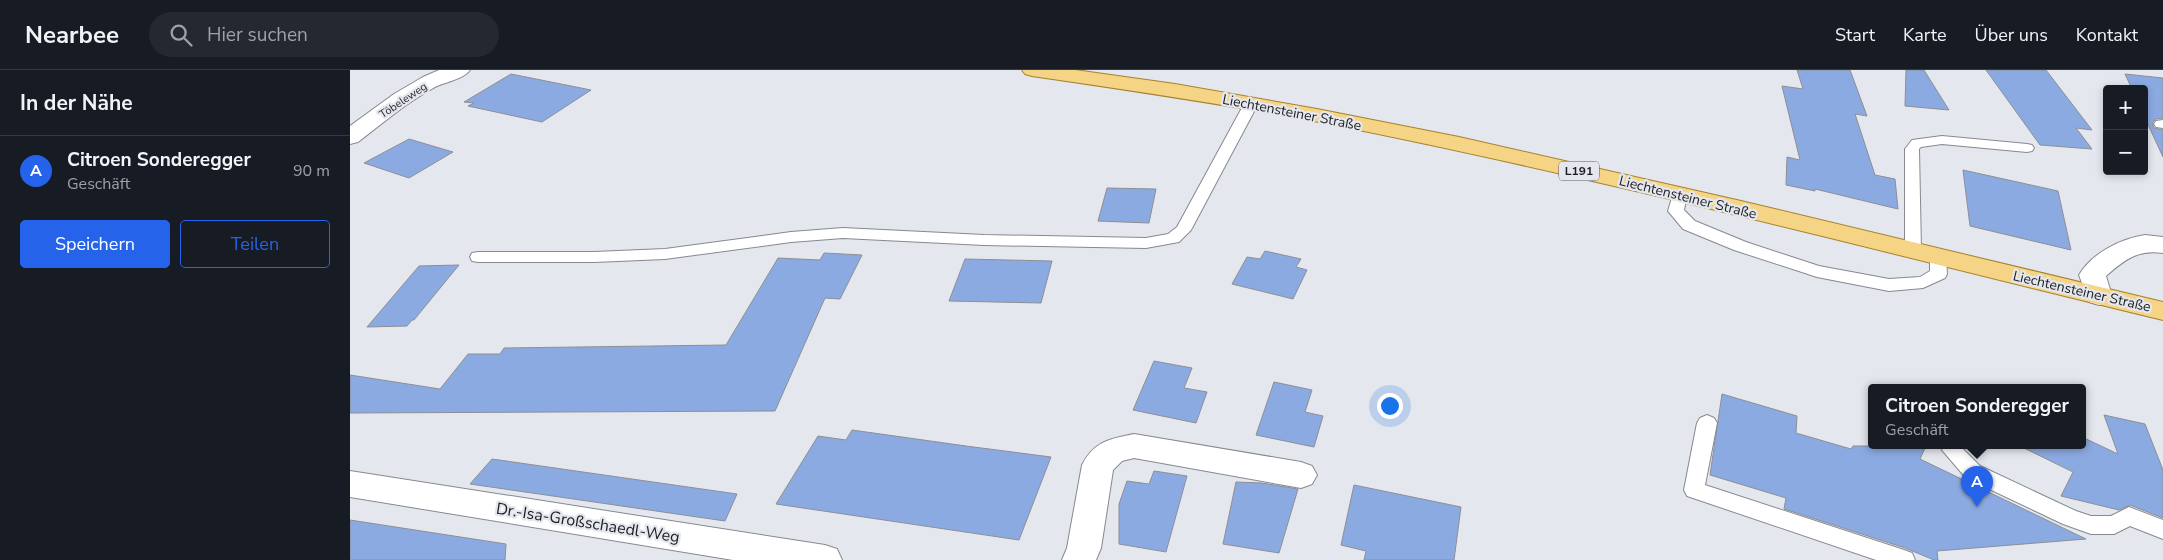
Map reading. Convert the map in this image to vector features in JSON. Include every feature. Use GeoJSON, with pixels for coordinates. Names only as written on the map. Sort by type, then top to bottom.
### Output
{"type":"FeatureCollection","features":[{"type":"Feature","properties":{"kind":"main road","name":"Liechtensteiner Straße"},"geometry":{"type":"LineString","coordinates":[[1047,71],[1251,104],[1516,157],[1679,194],[1913,252],[2163,310]]}},
{"type":"Feature","properties":{"kind":"street","name":"Töbeleweg"},"geometry":{"type":"LineString","coordinates":[[350,137],[422,86],[446,74],[460,70]]}},
{"type":"Feature","properties":{"kind":"street"},"geometry":{"type":"LineString","coordinates":[[2099,296],[2092,275],[2098,268],[2117,255],[2144,243],[2163,245]]}},
{"type":"Feature","properties":{"kind":"street"},"geometry":{"type":"LineString","coordinates":[[1079,560],[1084,548],[1098,465],[1112,451],[1134,446],[1301,475]]}},
{"type":"Feature","properties":{"kind":"street","name":"Dr.-Isa-Großschaedl-Weg"},"geometry":{"type":"LineString","coordinates":[[350,484],[825,560]]}},
{"type":"Feature","properties":{"kind":"lane"},"geometry":{"type":"LineString","coordinates":[[478,256],[594,257],[665,254],[791,237],[843,233],[984,240],[1146,243],[1173,238],[1183,230],[1251,104]]}},
{"type":"Feature","properties":{"kind":"lane"},"geometry":{"type":"LineString","coordinates":[[1913,252],[1912,149],[1917,143],[1942,140],[2027,148]]}},
{"type":"Feature","properties":{"kind":"lane"},"geometry":{"type":"LineString","coordinates":[[1679,194],[1676,211],[1689,225],[1740,246],[1817,272],[1890,285],[1923,282],[1938,274],[1938,257]]}},
{"type":"Feature","properties":{"kind":"lane"},"geometry":{"type":"LineString","coordinates":[[1707,423],[1694,490],[1904,560]]}},
{"type":"Feature","properties":{"kind":"lane"},"geometry":{"type":"LineString","coordinates":[[1952,450],[1973,472],[2070,518],[2091,525],[2114,525],[2129,516],[2163,530]]}},
{"type":"Feature","properties":{"kind":"building"},"geometry":{"type":"Polygon","coordinates":[[[1797,70],[1850,70],[1867,116],[1855,114],[1875,175],[1895,179],[1898,209],[1815,189],[1815,191],[1786,185],[1787,157],[1800,160],[1782,86],[1803,89],[1797,70]]]}},
{"type":"Feature","properties":{"kind":"building"},"geometry":{"type":"Polygon","coordinates":[[[1906,70],[1924,70],[1949,110],[1905,106],[1906,70]]]}},
{"type":"Feature","properties":{"kind":"building"},"geometry":{"type":"Polygon","coordinates":[[[1986,70],[2046,70],[2092,130],[2076,128],[2092,149],[2040,145],[1986,70]]]}},
{"type":"Feature","properties":{"kind":"building"},"geometry":{"type":"Polygon","coordinates":[[[511,74],[591,90],[542,122],[468,106],[474,103],[464,102],[511,74]]]}},
{"type":"Feature","properties":{"kind":"building"},"geometry":{"type":"Polygon","coordinates":[[[2125,74],[2163,78],[2163,118],[2156,119],[2152,123],[2154,128],[2163,130],[2163,157],[2148,125],[2148,85],[2130,85],[2125,74]]]}},
{"type":"Feature","properties":{"kind":"building"},"geometry":{"type":"Polygon","coordinates":[[[409,139],[453,152],[409,178],[364,163],[409,139]]]}},
{"type":"Feature","properties":{"kind":"building"},"geometry":{"type":"Polygon","coordinates":[[[1963,170],[2058,191],[2071,250],[1970,226],[1963,170]]]}},
{"type":"Feature","properties":{"kind":"building"},"geometry":{"type":"Polygon","coordinates":[[[1107,188],[1156,189],[1149,223],[1098,221],[1107,188]]]}},
{"type":"Feature","properties":{"kind":"building"},"geometry":{"type":"Polygon","coordinates":[[[1265,251],[1301,259],[1296,267],[1307,270],[1293,299],[1232,284],[1247,257],[1260,259],[1265,251]]]}},
{"type":"Feature","properties":{"kind":"building"},"geometry":{"type":"Polygon","coordinates":[[[824,253],[862,255],[840,299],[825,298],[775,411],[350,413],[350,375],[440,389],[468,354],[500,354],[504,348],[726,345],[778,258],[820,260],[824,253]]]}},
{"type":"Feature","properties":{"kind":"building"},"geometry":{"type":"Polygon","coordinates":[[[965,259],[1052,261],[1041,303],[949,301],[965,259]]]}},
{"type":"Feature","properties":{"kind":"building"},"geometry":{"type":"Polygon","coordinates":[[[459,265],[407,326],[367,327],[419,266],[459,265]]]}},
{"type":"Feature","properties":{"kind":"building"},"geometry":{"type":"Polygon","coordinates":[[[1154,361],[1192,368],[1184,388],[1207,392],[1196,423],[1133,410],[1154,361]]]}},
{"type":"Feature","properties":{"kind":"building"},"geometry":{"type":"Polygon","coordinates":[[[1274,382],[1312,390],[1305,412],[1323,416],[1314,447],[1256,435],[1274,382]]]}},
{"type":"Feature","properties":{"kind":"building"},"geometry":{"type":"Polygon","coordinates":[[[1722,394],[1797,416],[1796,433],[1851,449],[1853,446],[1868,446],[1868,449],[1925,449],[1920,459],[2086,539],[1937,551],[1938,560],[1934,560],[1905,548],[1784,509],[1786,498],[1710,475],[1722,394]]]}},
{"type":"Feature","properties":{"kind":"building"},"geometry":{"type":"Polygon","coordinates":[[[2104,415],[2145,424],[2163,470],[2163,518],[2130,505],[2119,510],[2061,496],[2073,472],[2026,449],[2086,449],[2086,439],[2118,454],[2104,415]]]}},
{"type":"Feature","properties":{"kind":"building"},"geometry":{"type":"Polygon","coordinates":[[[852,430],[1051,457],[1019,540],[776,504],[818,436],[846,440],[852,430]]]}},
{"type":"Feature","properties":{"kind":"building"},"geometry":{"type":"Polygon","coordinates":[[[492,459],[737,494],[725,521],[470,484],[492,459]]]}},
{"type":"Feature","properties":{"kind":"building"},"geometry":{"type":"Polygon","coordinates":[[[1154,471],[1187,476],[1166,552],[1119,544],[1119,504],[1127,481],[1149,484],[1154,471]]]}},
{"type":"Feature","properties":{"kind":"building"},"geometry":{"type":"Polygon","coordinates":[[[1236,482],[1262,483],[1298,489],[1279,553],[1223,544],[1236,482]]]}},
{"type":"Feature","properties":{"kind":"building"},"geometry":{"type":"Polygon","coordinates":[[[1354,485],[1461,507],[1454,560],[1364,560],[1366,551],[1341,545],[1354,485]]]}},
{"type":"Feature","properties":{"kind":"building"},"geometry":{"type":"Polygon","coordinates":[[[350,520],[506,544],[505,560],[350,560],[350,520]]]}},
{"type":"Feature","properties":{"kind":"place","name":"Citroen Sonderegger"},"geometry":{"type":"Point","coordinates":[1977,507]}}]}
